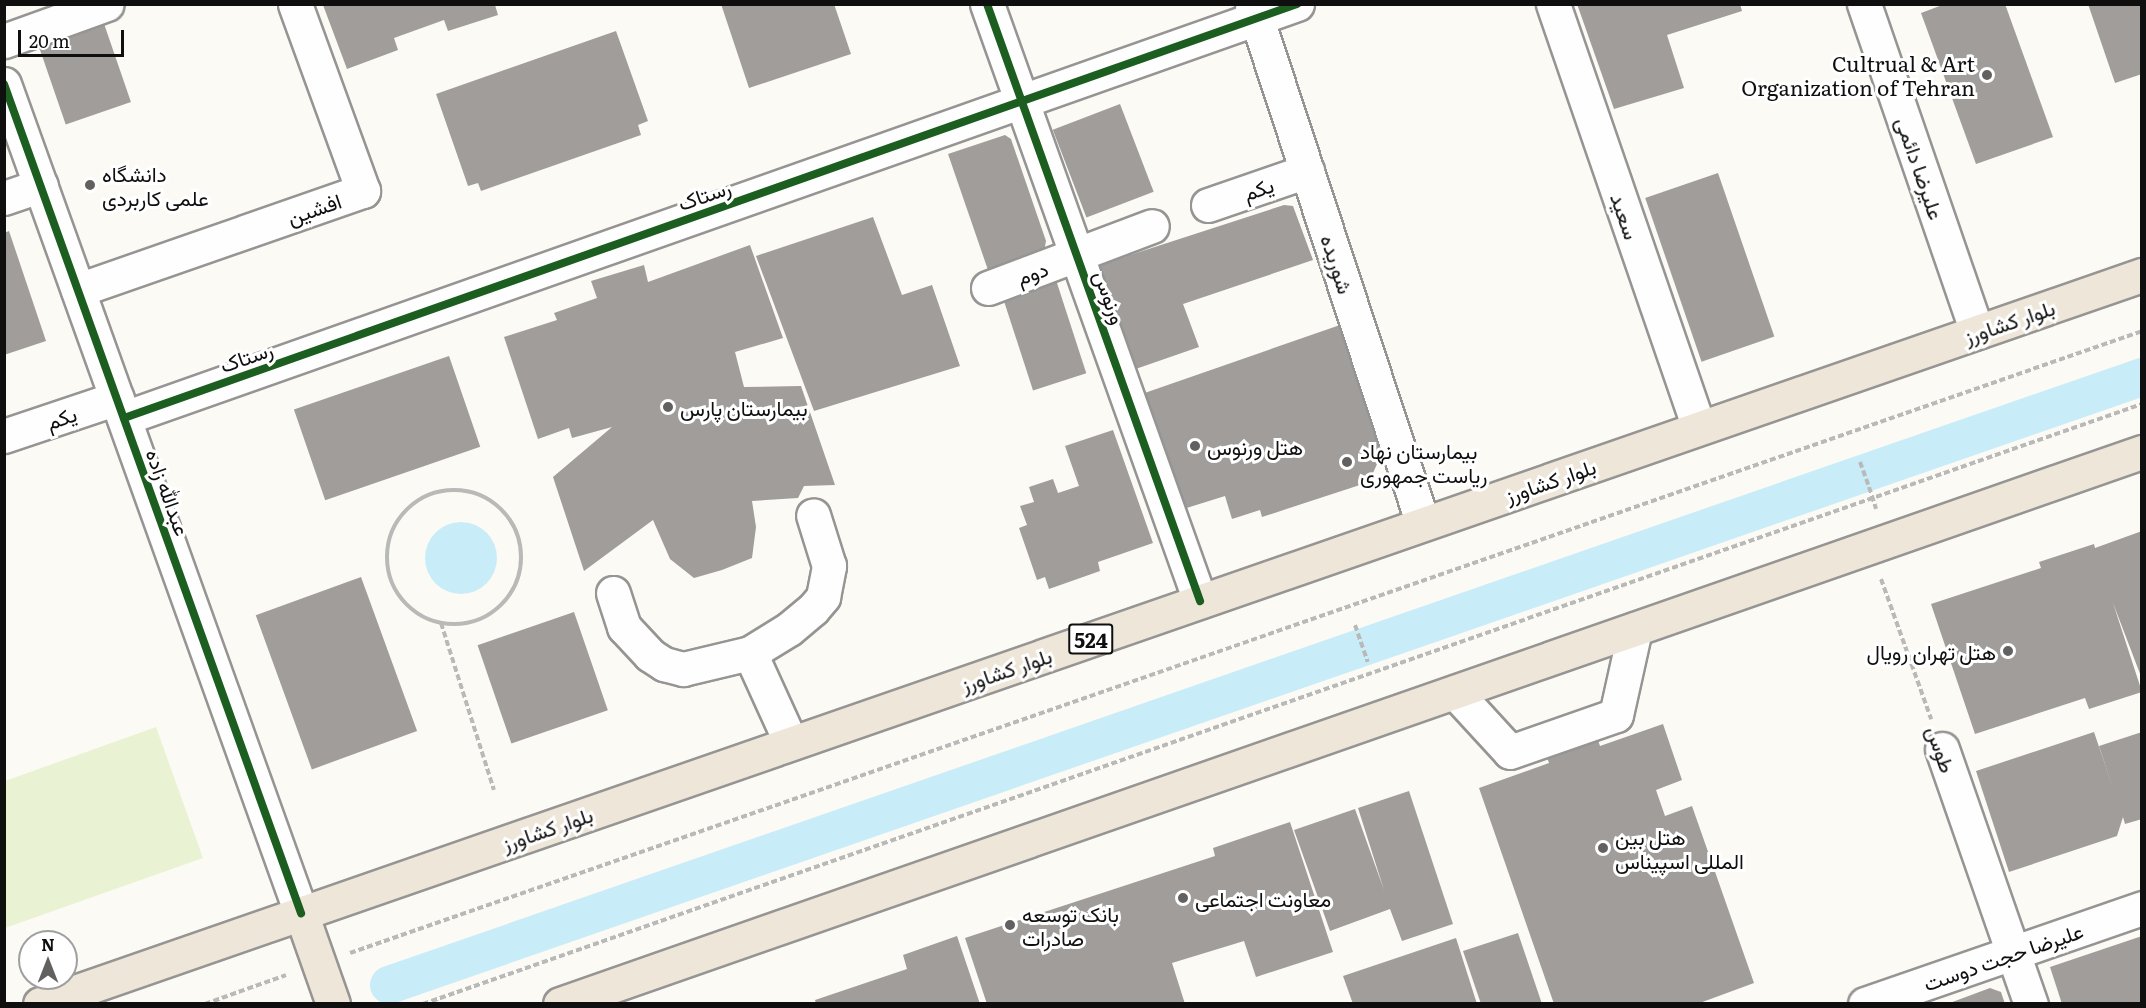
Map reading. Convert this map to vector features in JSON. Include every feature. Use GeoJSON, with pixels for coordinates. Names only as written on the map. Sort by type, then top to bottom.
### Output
{"type":"FeatureCollection","features":[{"type":"Feature","properties":{"kind":"main road","name":"بلوار کشاورز"},"geometry":{"type":"LineString","coordinates":[[40,1004],[2142,275]]}},
{"type":"Feature","properties":{"kind":"main road"},"geometry":{"type":"LineString","coordinates":[[560,1004],[2142,452]]}},
{"type":"Feature","properties":{"kind":"main road"},"geometry":{"type":"LineString","coordinates":[[301,913],[333,1004]]}},
{"type":"Feature","properties":{"kind":"street"},"geometry":{"type":"LineString","coordinates":[[4,41],[107,4]]}},
{"type":"Feature","properties":{"kind":"street","name":"افشین"},"geometry":{"type":"LineString","coordinates":[[78,290],[363,191],[295,4]]}},
{"type":"Feature","properties":{"kind":"street","name":"ورنوس"},"geometry":{"type":"LineString","coordinates":[[987,4],[1200,601]]}},
{"type":"Feature","properties":{"kind":"street","name":"رستاک"},"geometry":{"type":"LineString","coordinates":[[120,408],[1022,101],[1254,12],[1297,4]]}},
{"type":"Feature","properties":{"kind":"street","name":"سعید"},"geometry":{"type":"LineString","coordinates":[[1553,4],[1699,428]]}},
{"type":"Feature","properties":{"kind":"street","name":"علیرضا دائمی"},"geometry":{"type":"LineString","coordinates":[[1864,4],[1977,332]]}},
{"type":"Feature","properties":{"kind":"street","name":"شوریده"},"geometry":{"type":"LineString","coordinates":[[1254,12],[1423,524]]}},
{"type":"Feature","properties":{"kind":"street","name":"عبدالله زاده"},"geometry":{"type":"LineString","coordinates":[[4,84],[301,913]]}},
{"type":"Feature","properties":{"kind":"street","name":"یکم"},"geometry":{"type":"LineString","coordinates":[[1208,205],[1307,171]]}},
{"type":"Feature","properties":{"kind":"street"},"geometry":{"type":"LineString","coordinates":[[4,198],[41,185]]}},
{"type":"Feature","properties":{"kind":"street","name":"دوم"},"geometry":{"type":"LineString","coordinates":[[988,288],[1152,226]]}},
{"type":"Feature","properties":{"kind":"street","name":"یکم"},"geometry":{"type":"LineString","coordinates":[[4,436],[120,408]]}},
{"type":"Feature","properties":{"kind":"street"},"geometry":{"type":"LineString","coordinates":[[613,593],[624,627],[650,655],[664,664],[684,669],[750,653],[789,629],[813,609],[823,597],[829,566],[813,515]]}},
{"type":"Feature","properties":{"kind":"street"},"geometry":{"type":"LineString","coordinates":[[1455,692],[1510,752],[1616,715],[1635,629]]}},
{"type":"Feature","properties":{"kind":"street"},"geometry":{"type":"LineString","coordinates":[[750,653],[791,743]]}},
{"type":"Feature","properties":{"kind":"street","name":"طوس"},"geometry":{"type":"LineString","coordinates":[[1942,749],[2031,1004]]}},
{"type":"Feature","properties":{"kind":"street","name":"علیرضا حجت دوست"},"geometry":{"type":"LineString","coordinates":[[1865,1004],[2142,908]]}},
{"type":"Feature","properties":{"kind":"path"},"geometry":{"type":"LineString","coordinates":[[205,1004],[2142,331]]}},
{"type":"Feature","properties":{"kind":"path"},"geometry":{"type":"LineString","coordinates":[[423,1004],[2142,404]]}},
{"type":"Feature","properties":{"kind":"path"},"geometry":{"type":"LineString","coordinates":[[1860,462],[1869,487]]}},
{"type":"Feature","properties":{"kind":"path"},"geometry":{"type":"LineString","coordinates":[[456,490],[478,495],[498,507],[513,525],[520,546],[520,569],[513,589],[500,606],[482,618],[462,624],[441,623],[421,616],[404,603],[398,594],[387,565],[388,542],[397,521],[412,504],[433,493],[456,490]]}},
{"type":"Feature","properties":{"kind":"path"},"geometry":{"type":"LineString","coordinates":[[441,623],[494,790]]}},
{"type":"Feature","properties":{"kind":"path"},"geometry":{"type":"LineString","coordinates":[[1355,625],[1368,662]]}},
{"type":"Feature","properties":{"kind":"green space"},"geometry":{"type":"Polygon","coordinates":[[[156,727],[203,858],[5,928],[5,781],[156,727]]]}},
{"type":"Feature","properties":{"kind":"water"},"geometry":{"type":"Polygon","coordinates":[[[468,522],[487,532],[495,544],[497,558],[495,572],[487,584],[475,592],[454,594],[435,584],[427,572],[425,551],[435,532],[447,524],[468,522]]]}},
{"type":"Feature","properties":{"kind":"building"},"geometry":{"type":"Polygon","coordinates":[[[721,4],[834,4],[851,54],[749,88],[721,4]]]}},
{"type":"Feature","properties":{"kind":"building"},"geometry":{"type":"Polygon","coordinates":[[[1577,4],[1740,4],[1742,11],[1667,35],[1684,88],[1614,109],[1577,4]]]}},
{"type":"Feature","properties":{"kind":"building","name":"Cultrual & Art Organization of Tehran"},"geometry":{"type":"Polygon","coordinates":[[[1945,4],[2005,4],[2053,137],[1976,164],[1921,13],[1945,4]]]}},
{"type":"Feature","properties":{"kind":"building"},"geometry":{"type":"Polygon","coordinates":[[[2088,4],[2142,4],[2142,74],[2115,83],[2088,4]]]}},
{"type":"Feature","properties":{"kind":"building"},"geometry":{"type":"Polygon","coordinates":[[[323,5],[495,5],[498,15],[448,31],[444,20],[394,38],[398,50],[347,69],[323,5]]]}},
{"type":"Feature","properties":{"kind":"building"},"geometry":{"type":"Polygon","coordinates":[[[101,15],[131,102],[66,124],[36,37],[101,15]]]}},
{"type":"Feature","properties":{"kind":"building"},"geometry":{"type":"Polygon","coordinates":[[[616,31],[648,121],[638,125],[641,135],[481,191],[478,183],[468,186],[436,94],[616,31]]]}},
{"type":"Feature","properties":{"kind":"building"},"geometry":{"type":"Polygon","coordinates":[[[1120,104],[1154,192],[1086,218],[1053,130],[1120,104]]]}},
{"type":"Feature","properties":{"kind":"building"},"geometry":{"type":"Polygon","coordinates":[[[1005,135],[1011,139],[1046,241],[1044,252],[988,270],[948,154],[1005,135]]]}},
{"type":"Feature","properties":{"kind":"building"},"geometry":{"type":"Polygon","coordinates":[[[1718,173],[1774,337],[1702,362],[1645,198],[1718,173]]]}},
{"type":"Feature","properties":{"kind":"building"},"geometry":{"type":"Polygon","coordinates":[[[1284,205],[1293,206],[1313,260],[1183,304],[1199,347],[1127,372],[1090,268],[1284,205]]]}},
{"type":"Feature","properties":{"kind":"building"},"geometry":{"type":"Polygon","coordinates":[[[873,217],[902,295],[932,285],[960,366],[814,411],[756,256],[873,217]]]}},
{"type":"Feature","properties":{"kind":"building"},"geometry":{"type":"Polygon","coordinates":[[[9,231],[46,341],[4,355],[4,233],[9,231]]]}},
{"type":"Feature","properties":{"kind":"building","name":"بیمارستان پارس"},"geometry":{"type":"Polygon","coordinates":[[[750,245],[783,338],[735,352],[744,387],[801,386],[835,485],[804,486],[798,498],[752,501],[756,527],[752,558],[722,570],[694,578],[670,559],[653,520],[584,571],[553,477],[612,427],[572,438],[569,428],[538,439],[504,337],[557,320],[554,313],[597,298],[591,281],[644,265],[648,282],[750,245]]]}},
{"type":"Feature","properties":{"kind":"building"},"geometry":{"type":"Polygon","coordinates":[[[1056,280],[1086,373],[1033,391],[1003,297],[1056,280]]]}},
{"type":"Feature","properties":{"kind":"building"},"geometry":{"type":"Polygon","coordinates":[[[1340,325],[1381,455],[1369,482],[1262,517],[1260,510],[1232,519],[1225,496],[1177,511],[1136,396],[1340,325]]]}},
{"type":"Feature","properties":{"kind":"building"},"geometry":{"type":"Polygon","coordinates":[[[449,356],[480,447],[325,500],[294,409],[449,356]]]}},
{"type":"Feature","properties":{"kind":"building"},"geometry":{"type":"Polygon","coordinates":[[[1113,430],[1153,543],[1098,562],[1100,571],[1049,589],[1045,577],[1037,580],[1019,528],[1027,525],[1020,506],[1034,502],[1029,487],[1053,479],[1058,493],[1079,486],[1065,446],[1113,430]]]}},
{"type":"Feature","properties":{"kind":"building"},"geometry":{"type":"Polygon","coordinates":[[[2142,531],[2142,679],[2113,603],[2142,692],[2089,709],[2085,698],[1975,734],[1931,604],[2041,568],[2039,562],[2094,544],[2095,548],[2142,531]]]}},
{"type":"Feature","properties":{"kind":"building"},"geometry":{"type":"Polygon","coordinates":[[[361,577],[417,731],[312,769],[256,615],[361,577]]]}},
{"type":"Feature","properties":{"kind":"building"},"geometry":{"type":"Polygon","coordinates":[[[574,612],[608,710],[511,744],[478,645],[574,612]]]}},
{"type":"Feature","properties":{"kind":"building","name":"هتل بین المللی اسپیناس"},"geometry":{"type":"Polygon","coordinates":[[[1587,708],[1600,746],[1663,724],[1682,780],[1656,790],[1665,816],[1692,806],[1754,983],[1697,1004],[1554,1004],[1479,788],[1549,763],[1535,725],[1587,708]]]}},
{"type":"Feature","properties":{"kind":"building"},"geometry":{"type":"Polygon","coordinates":[[[2094,732],[2114,791],[2099,746],[2142,732],[2142,819],[2125,824],[2123,817],[2117,836],[2009,872],[1976,771],[2094,732]]]}},
{"type":"Feature","properties":{"kind":"building"},"geometry":{"type":"Polygon","coordinates":[[[1409,791],[1453,924],[1402,941],[1390,909],[1330,931],[1294,830],[1355,809],[1384,890],[1358,808],[1409,791]]]}},
{"type":"Feature","properties":{"kind":"building"},"geometry":{"type":"Polygon","coordinates":[[[1290,822],[1333,952],[1256,977],[1244,941],[1172,963],[1185,1004],[987,1004],[965,938],[1215,856],[1213,848],[1290,822]]]}},
{"type":"Feature","properties":{"kind":"building"},"geometry":{"type":"Polygon","coordinates":[[[1518,933],[1542,1004],[1481,1004],[1463,951],[1518,933]]]}},
{"type":"Feature","properties":{"kind":"building"},"geometry":{"type":"Polygon","coordinates":[[[957,936],[980,1004],[816,1004],[815,1000],[907,969],[903,955],[957,936]]]}},
{"type":"Feature","properties":{"kind":"building"},"geometry":{"type":"Polygon","coordinates":[[[2142,936],[2142,1004],[2062,1004],[2050,967],[2142,936]]]}},
{"type":"Feature","properties":{"kind":"building"},"geometry":{"type":"Polygon","coordinates":[[[1456,938],[1477,1004],[1353,1004],[1343,976],[1456,938]]]}},
{"type":"Feature","properties":{"kind":"building"},"geometry":{"type":"Polygon","coordinates":[[[1990,988],[2001,992],[2005,1004],[1947,1004],[1990,988]]]}},
{"type":"Feature","properties":{"kind":"waterway"},"geometry":{"type":"LineString","coordinates":[[389,985],[2142,377]]}},
{"type":"Feature","properties":{"kind":"cycle path"},"geometry":{"type":"LineString","coordinates":[[987,4],[1200,601]]}},
{"type":"Feature","properties":{"kind":"cycle path"},"geometry":{"type":"LineString","coordinates":[[124,418],[1297,4]]}},
{"type":"Feature","properties":{"kind":"cycle path"},"geometry":{"type":"LineString","coordinates":[[4,84],[301,913]]}},
{"type":"Feature","properties":{"kind":"place","name":"Cultrual & Art Organization of Tehran"},"geometry":{"type":"Point","coordinates":[1987,75]}},
{"type":"Feature","properties":{"kind":"place","name":"دانشگاه علمی کاربردی"},"geometry":{"type":"Point","coordinates":[90,185]}},
{"type":"Feature","properties":{"kind":"place","name":"بیمارستان پارس"},"geometry":{"type":"Point","coordinates":[668,407]}},
{"type":"Feature","properties":{"kind":"place","name":"هتل ورنوس"},"geometry":{"type":"Point","coordinates":[1195,446]}},
{"type":"Feature","properties":{"kind":"place","name":"بیمارستان نهاد ریاست جمهوری"},"geometry":{"type":"Point","coordinates":[1347,462]}},
{"type":"Feature","properties":{"kind":"place","name":"هتل تهران رویال"},"geometry":{"type":"Point","coordinates":[2008,651]}},
{"type":"Feature","properties":{"kind":"place","name":"هتل بین المللی اسپیناس"},"geometry":{"type":"Point","coordinates":[1603,848]}},
{"type":"Feature","properties":{"kind":"place","name":"معاونت اجتماعی"},"geometry":{"type":"Point","coordinates":[1183,898]}},
{"type":"Feature","properties":{"kind":"place","name":"بانک توسعه صادرات"},"geometry":{"type":"Point","coordinates":[1010,925]}}]}
